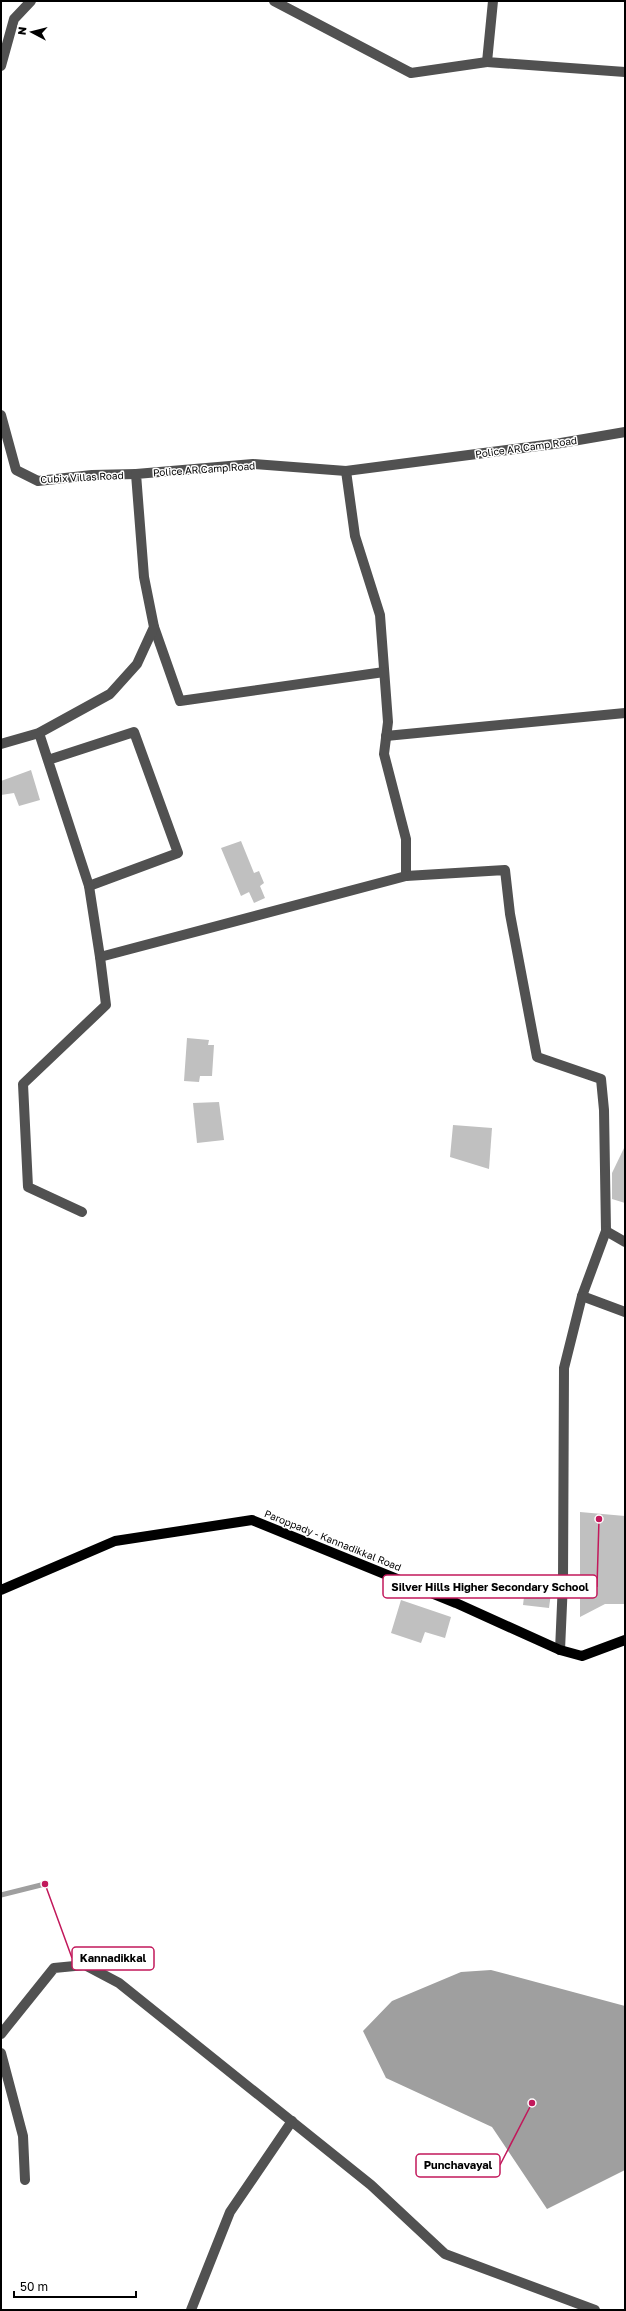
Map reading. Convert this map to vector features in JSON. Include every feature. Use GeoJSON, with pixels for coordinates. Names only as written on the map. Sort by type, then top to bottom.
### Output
{"type":"FeatureCollection","features":[{"type":"Feature","properties":{"kind":"main road","name":"Paroppady - Kannadikkal Road"},"geometry":{"type":"LineString","coordinates":[[1,1590],[114,1541],[252,1520],[456,1603],[560,1650],[582,1656],[625,1640]]}},
{"type":"Feature","properties":{"kind":"street"},"geometry":{"type":"LineString","coordinates":[[1,66],[14,19],[30,1]]}},
{"type":"Feature","properties":{"kind":"street"},"geometry":{"type":"LineString","coordinates":[[274,1],[411,74],[487,62],[625,72]]}},
{"type":"Feature","properties":{"kind":"street"},"geometry":{"type":"LineString","coordinates":[[487,62],[493,1]]}},
{"type":"Feature","properties":{"kind":"street","name":"Cubix Villas Road"},"geometry":{"type":"LineString","coordinates":[[1,415],[16,470],[38,480],[92,475],[136,474]]}},
{"type":"Feature","properties":{"kind":"street","name":"Police AR Camp Road"},"geometry":{"type":"LineString","coordinates":[[136,474],[253,464],[346,470],[561,443],[625,432]]}},
{"type":"Feature","properties":{"kind":"street"},"geometry":{"type":"LineString","coordinates":[[346,470],[355,536],[380,615],[388,722],[384,754],[406,838],[406,876]]}},
{"type":"Feature","properties":{"kind":"street"},"geometry":{"type":"LineString","coordinates":[[136,474],[144,577],[154,627],[180,701],[384,672]]}},
{"type":"Feature","properties":{"kind":"street"},"geometry":{"type":"LineString","coordinates":[[1,744],[39,734],[110,694],[137,664],[154,627]]}},
{"type":"Feature","properties":{"kind":"street"},"geometry":{"type":"LineString","coordinates":[[386,736],[625,713]]}},
{"type":"Feature","properties":{"kind":"street"},"geometry":{"type":"LineString","coordinates":[[48,760],[134,732],[178,853],[89,886]]}},
{"type":"Feature","properties":{"kind":"street"},"geometry":{"type":"LineString","coordinates":[[39,734],[89,886],[106,1005],[23,1084],[28,1187],[82,1212]]}},
{"type":"Feature","properties":{"kind":"street"},"geometry":{"type":"LineString","coordinates":[[100,957],[406,876],[505,870],[510,914],[537,1057],[601,1078],[604,1110],[606,1232],[582,1296],[564,1368],[564,1582],[560,1650]]}},
{"type":"Feature","properties":{"kind":"street"},"geometry":{"type":"LineString","coordinates":[[606,1232],[625,1242]]}},
{"type":"Feature","properties":{"kind":"street"},"geometry":{"type":"LineString","coordinates":[[582,1296],[625,1312]]}},
{"type":"Feature","properties":{"kind":"street"},"geometry":{"type":"LineString","coordinates":[[1,2034],[54,1968],[85,1965],[119,1983],[292,2121],[371,2186],[445,2254],[594,2310]]}},
{"type":"Feature","properties":{"kind":"street"},"geometry":{"type":"LineString","coordinates":[[1,2053],[23,2136],[25,2180]]}},
{"type":"Feature","properties":{"kind":"street"},"geometry":{"type":"LineString","coordinates":[[191,2310],[230,2212],[292,2121]]}},
{"type":"Feature","properties":{"kind":"shaded area"},"geometry":{"type":"Polygon","coordinates":[[[491,1970],[625,2006],[625,2170],[547,2209],[492,2127],[386,2078],[363,2031],[392,2001],[461,1972],[491,1970]]]}},
{"type":"Feature","properties":{"kind":"building"},"geometry":{"type":"Polygon","coordinates":[[[31,770],[40,800],[19,806],[14,793],[1,795],[1,781],[31,770]]]}},
{"type":"Feature","properties":{"kind":"building"},"geometry":{"type":"Polygon","coordinates":[[[241,841],[254,873],[259,871],[264,883],[260,886],[265,898],[254,903],[249,892],[241,896],[221,848],[241,841]]]}},
{"type":"Feature","properties":{"kind":"building"},"geometry":{"type":"Polygon","coordinates":[[[187,1038],[209,1040],[208,1045],[214,1045],[212,1076],[200,1076],[199,1082],[184,1081],[187,1038]]]}},
{"type":"Feature","properties":{"kind":"building"},"geometry":{"type":"Polygon","coordinates":[[[219,1102],[224,1140],[197,1143],[193,1103],[219,1102]]]}},
{"type":"Feature","properties":{"kind":"building"},"geometry":{"type":"Polygon","coordinates":[[[453,1125],[492,1128],[489,1169],[450,1157],[453,1125]]]}},
{"type":"Feature","properties":{"kind":"building"},"geometry":{"type":"Polygon","coordinates":[[[625,1146],[625,1203],[612,1199],[612,1173],[625,1146]]]}},
{"type":"Feature","properties":{"kind":"building"},"geometry":{"type":"Polygon","coordinates":[[[580,1512],[625,1516],[625,1604],[605,1604],[580,1617],[580,1512]]]}},
{"type":"Feature","properties":{"kind":"building"},"geometry":{"type":"Polygon","coordinates":[[[526,1582],[552,1585],[549,1608],[523,1605],[526,1582]]]}},
{"type":"Feature","properties":{"kind":"building"},"geometry":{"type":"Polygon","coordinates":[[[401,1600],[451,1617],[445,1638],[425,1632],[421,1643],[391,1633],[401,1600]]]}},
{"type":"Feature","properties":{"kind":"waterway"},"geometry":{"type":"LineString","coordinates":[[1,1895],[45,1884]]}},
{"type":"Feature","properties":{"kind":"place","name":"Silver Hills Higher Secondary School"},"geometry":{"type":"Point","coordinates":[599,1519]}},
{"type":"Feature","properties":{"kind":"place","name":"Kannadikkal"},"geometry":{"type":"Point","coordinates":[45,1884]}},
{"type":"Feature","properties":{"kind":"place","name":"Punchavayal"},"geometry":{"type":"Point","coordinates":[532,2103]}}]}
